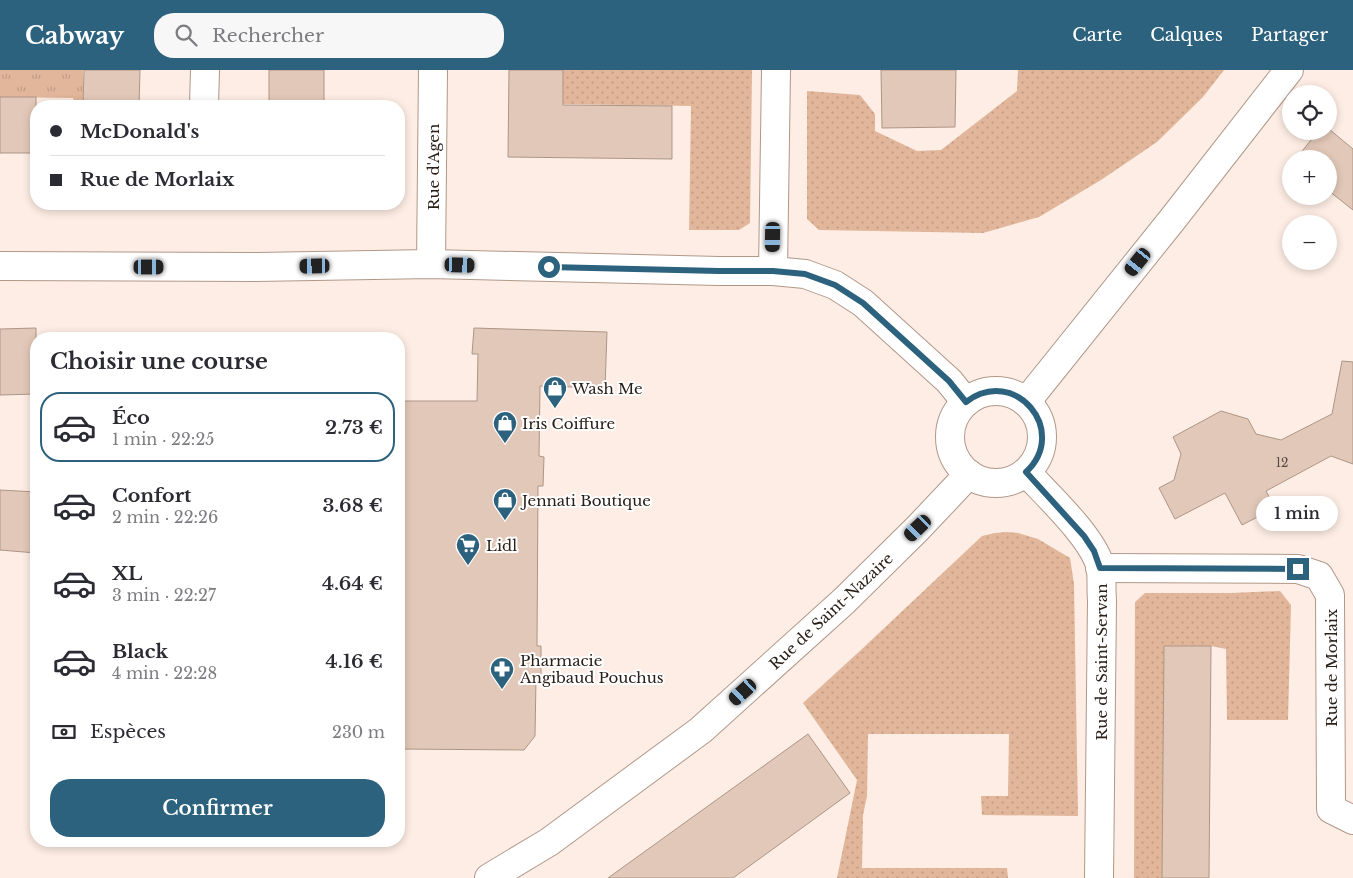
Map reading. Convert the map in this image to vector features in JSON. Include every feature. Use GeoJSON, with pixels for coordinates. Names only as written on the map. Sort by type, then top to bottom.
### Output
{"type":"FeatureCollection","features":[{"type":"Feature","properties":{"kind":"street"},"geometry":{"type":"LineString","coordinates":[[204,100],[205,70]]}},
{"type":"Feature","properties":{"kind":"street","name":"Rue d'Agen"},"geometry":{"type":"LineString","coordinates":[[431,264],[433,70]]}},
{"type":"Feature","properties":{"kind":"street"},"geometry":{"type":"LineString","coordinates":[[773,271],[776,70]]}},
{"type":"Feature","properties":{"kind":"street"},"geometry":{"type":"LineString","coordinates":[[1026,402],[1289,70]]}},
{"type":"Feature","properties":{"kind":"street"},"geometry":{"type":"LineString","coordinates":[[0,266],[256,267],[431,264],[773,271],[805,274],[835,285],[863,303],[949,381],[966,402]]}},
{"type":"Feature","properties":{"kind":"street"},"geometry":{"type":"LineString","coordinates":[[993,391],[1007,392],[1026,402],[1037,416],[1042,442],[1037,458],[1032,466],[1014,480],[994,484],[980,481],[962,468],[956,461],[950,443],[951,425],[954,416],[966,402],[978,394],[993,391]]}},
{"type":"Feature","properties":{"kind":"street","name":"Rue de Saint-Servan"},"geometry":{"type":"LineString","coordinates":[[1026,472],[1084,536],[1094,551],[1100,568],[1102,609],[1100,878]]}},
{"type":"Feature","properties":{"kind":"street","name":"Rue de Saint-Nazaire"},"geometry":{"type":"LineString","coordinates":[[490,878],[549,842],[701,730],[844,601],[918,528],[969,474]]}},
{"type":"Feature","properties":{"kind":"street","name":"Rue de Morlaix"},"geometry":{"type":"LineString","coordinates":[[1100,568],[1298,569],[1319,576],[1330,595],[1331,809],[1353,820]]}},
{"type":"Feature","properties":{"kind":"green space"},"geometry":{"type":"Polygon","coordinates":[[[0,70],[83,70],[83,100],[73,100],[73,98],[0,97],[0,70]]]}},
{"type":"Feature","properties":{"kind":"green space"},"geometry":{"type":"Polygon","coordinates":[[[563,70],[752,70],[750,223],[739,230],[689,230],[691,106],[563,104],[563,70]]]}},
{"type":"Feature","properties":{"kind":"green space"},"geometry":{"type":"Polygon","coordinates":[[[1018,70],[1224,70],[1203,97],[1157,142],[1101,180],[1039,217],[983,233],[819,230],[807,219],[807,91],[860,95],[875,114],[875,131],[917,151],[941,150],[1017,91],[1018,70]]]}},
{"type":"Feature","properties":{"kind":"green space"},"geometry":{"type":"Polygon","coordinates":[[[1007,532],[1038,539],[1070,558],[1074,584],[1078,816],[982,815],[981,796],[1008,796],[1009,734],[868,734],[867,796],[863,815],[862,868],[1007,868],[1008,878],[837,878],[857,780],[803,703],[982,536],[1007,532]]]}},
{"type":"Feature","properties":{"kind":"green space"},"geometry":{"type":"Polygon","coordinates":[[[1280,591],[1291,605],[1288,720],[1227,720],[1226,649],[1211,646],[1165,646],[1162,878],[1134,878],[1135,602],[1145,593],[1280,591]]]}},
{"type":"Feature","properties":{"kind":"building"},"geometry":{"type":"Polygon","coordinates":[[[84,70],[140,70],[139,100],[83,100],[84,70]]]}},
{"type":"Feature","properties":{"kind":"building"},"geometry":{"type":"Polygon","coordinates":[[[269,70],[324,70],[324,100],[269,100],[269,70]]]}},
{"type":"Feature","properties":{"kind":"building"},"geometry":{"type":"Polygon","coordinates":[[[509,70],[563,70],[563,105],[672,106],[672,159],[508,157],[509,70]]]}},
{"type":"Feature","properties":{"kind":"building"},"geometry":{"type":"Polygon","coordinates":[[[881,70],[956,70],[955,127],[882,128],[881,70]]]}},
{"type":"Feature","properties":{"kind":"building"},"geometry":{"type":"Polygon","coordinates":[[[0,97],[36,97],[36,100],[30,100],[30,153],[0,153],[0,97]]]}},
{"type":"Feature","properties":{"kind":"building"},"geometry":{"type":"Polygon","coordinates":[[[1337,136],[1353,149],[1353,210],[1337,197],[1337,150],[1303,150],[1311,140],[1337,140],[1337,136]]]}},
{"type":"Feature","properties":{"kind":"building"},"geometry":{"type":"Polygon","coordinates":[[[36,328],[36,332],[30,332],[30,394],[0,395],[0,329],[36,328]]]}},
{"type":"Feature","properties":{"kind":"building","name":"Lidl"},"geometry":{"type":"Polygon","coordinates":[[[474,328],[607,332],[605,388],[540,386],[539,456],[544,457],[543,486],[538,486],[537,646],[541,646],[541,677],[536,678],[535,736],[524,750],[405,749],[405,401],[477,401],[478,354],[472,354],[474,328]]]}},
{"type":"Feature","properties":{"kind":"building"},"geometry":{"type":"Polygon","coordinates":[[[1342,361],[1353,362],[1353,464],[1331,456],[1266,491],[1275,508],[1242,525],[1225,493],[1175,519],[1159,488],[1174,480],[1181,454],[1173,437],[1221,411],[1248,419],[1256,434],[1281,440],[1332,414],[1342,361]]]}},
{"type":"Feature","properties":{"kind":"building"},"geometry":{"type":"Polygon","coordinates":[[[0,490],[30,492],[30,552],[0,550],[0,490]]]}},
{"type":"Feature","properties":{"kind":"building"},"geometry":{"type":"Polygon","coordinates":[[[1164,646],[1211,646],[1209,878],[1162,878],[1164,646]]]}},
{"type":"Feature","properties":{"kind":"building"},"geometry":{"type":"Polygon","coordinates":[[[808,734],[850,793],[733,878],[608,878],[808,734]]]}},
{"type":"Feature","properties":{"kind":"place","name":"Wash Me"},"geometry":{"type":"Point","coordinates":[555,409]}},
{"type":"Feature","properties":{"kind":"place","name":"Iris Coiffure"},"geometry":{"type":"Point","coordinates":[505,444]}},
{"type":"Feature","properties":{"kind":"place","name":"Jennati Boutique"},"geometry":{"type":"Point","coordinates":[505,521]}},
{"type":"Feature","properties":{"kind":"place","name":"Lidl"},"geometry":{"type":"Point","coordinates":[468,566]}},
{"type":"Feature","properties":{"kind":"place","name":"Pharmacie Angibaud Pouchus"},"geometry":{"type":"Point","coordinates":[502,690]}},
{"type":"Feature","properties":{"kind":"route"},"geometry":{"type":"LineString","coordinates":[[549,267],[773,271],[805,274],[835,285],[863,303],[949,381],[966,402],[985,392],[1007,392],[1014,394],[1032,408],[1040,424],[1042,442],[1037,458],[1026,472],[1084,536],[1094,551],[1100,568],[1298,569]]}}]}
